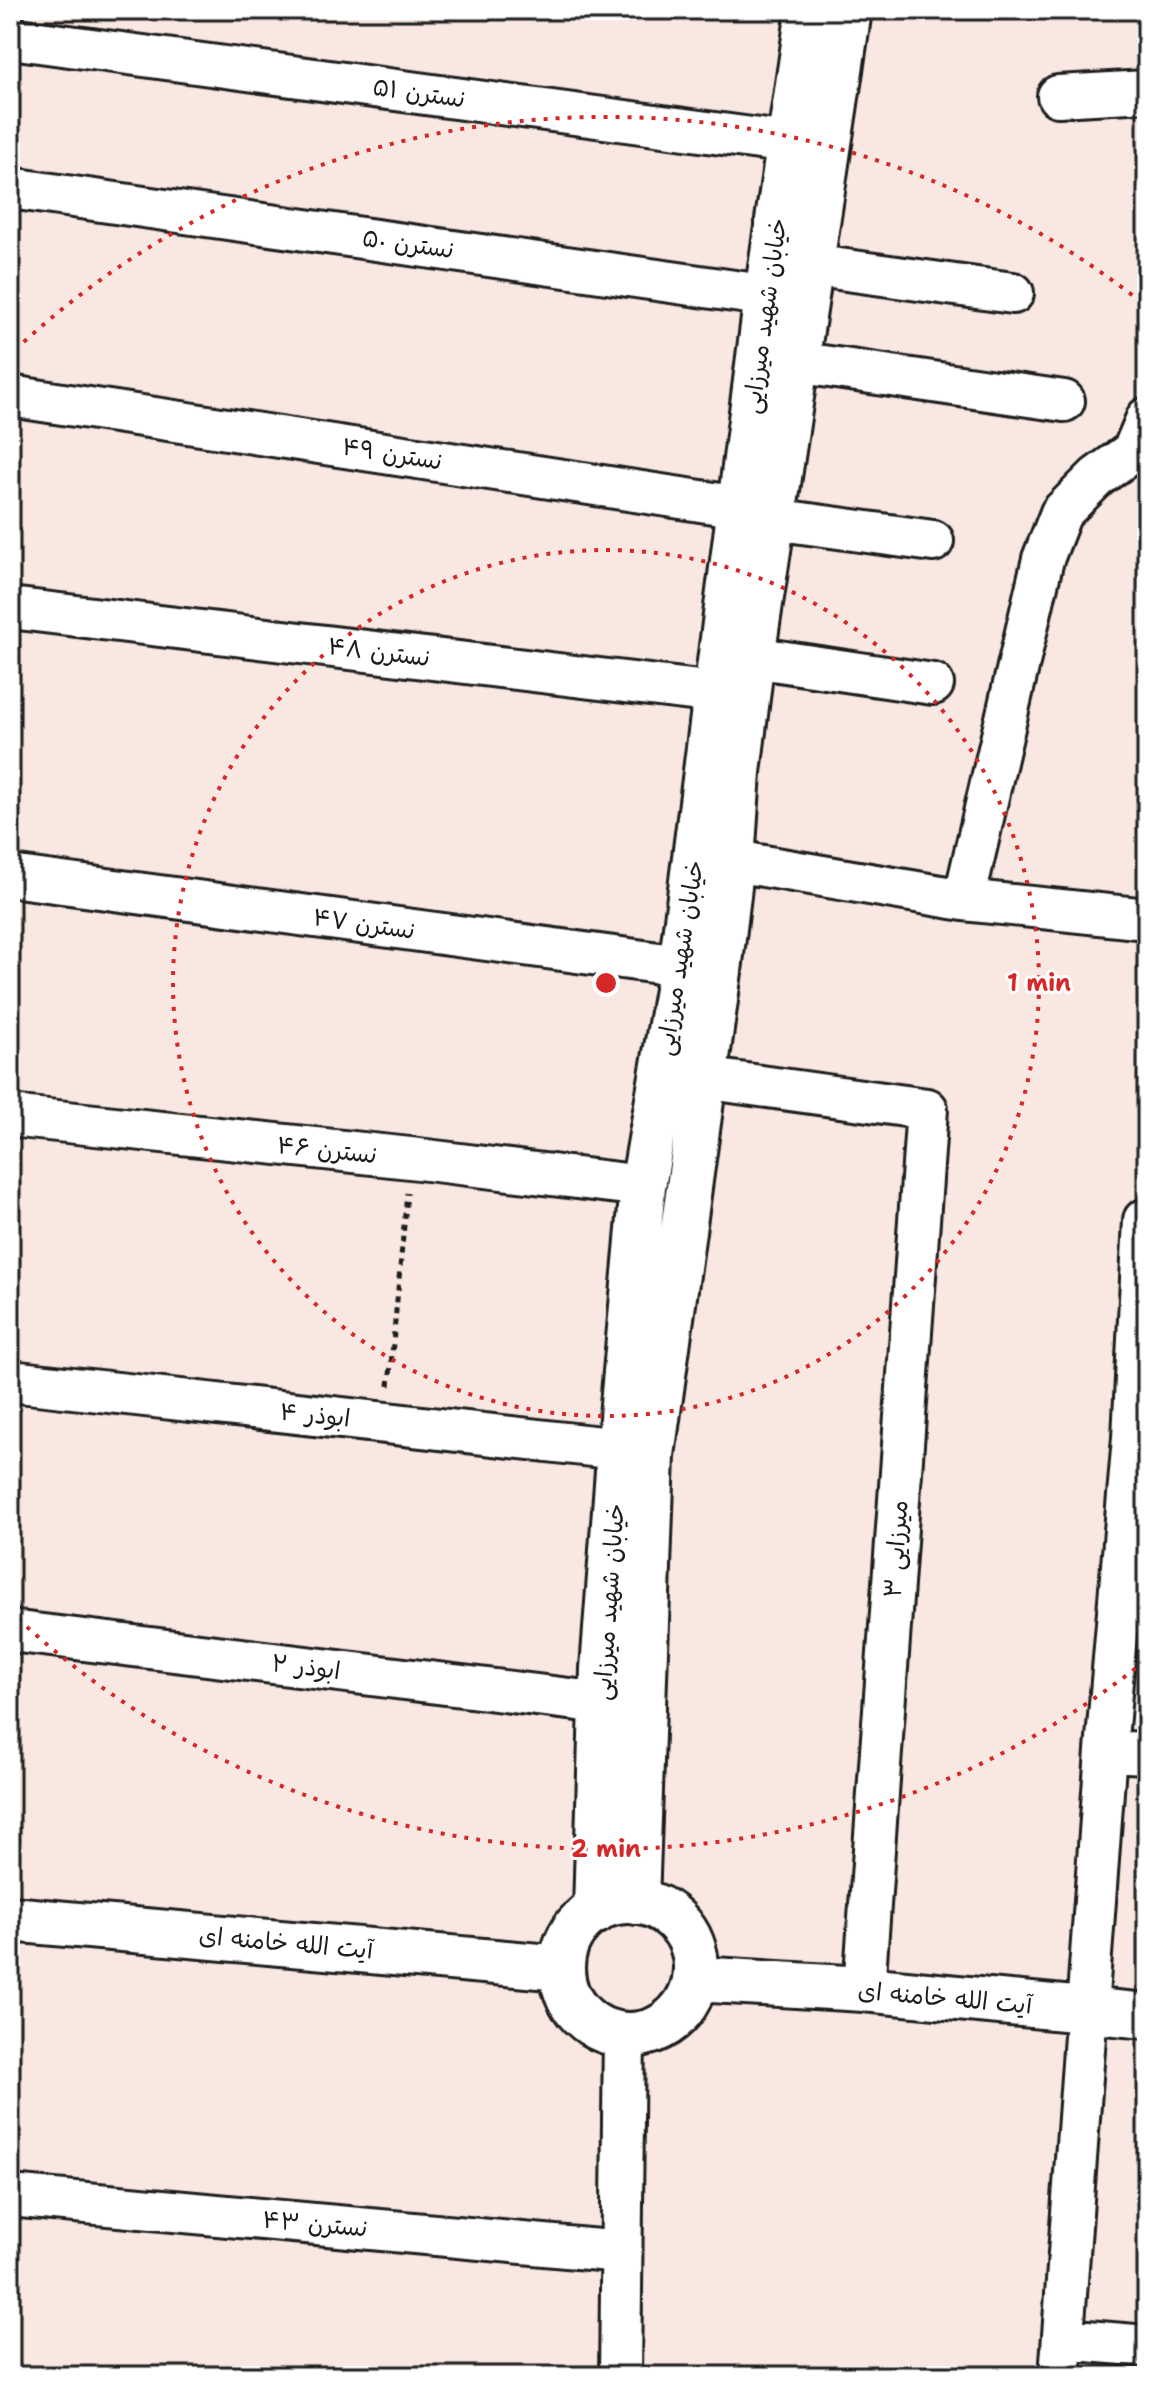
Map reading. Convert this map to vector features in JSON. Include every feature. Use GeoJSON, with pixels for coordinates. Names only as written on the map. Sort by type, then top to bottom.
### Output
{"type":"FeatureCollection","features":[{"type":"Feature","properties":{"kind":"street","name":"خیابان شهید میرزایی"},"geometry":{"type":"LineString","coordinates":[[616,1906],[602,1703],[619,1449],[643,1186],[700,969],[714,858],[738,772],[732,697],[756,513],[794,287],[809,147],[809,10]]}},
{"type":"Feature","properties":{"kind":"street","name":"خیابان شهید میرزایی"},"geometry":{"type":"LineString","coordinates":[[809,147],[849,10]]}},
{"type":"Feature","properties":{"kind":"street","name":"نسترن ۵۱"},"geometry":{"type":"LineString","coordinates":[[10,38],[809,147]]}},
{"type":"Feature","properties":{"kind":"street"},"geometry":{"type":"LineString","coordinates":[[1058,96],[1147,91]]}},
{"type":"Feature","properties":{"kind":"street","name":"نسترن ۵۰"},"geometry":{"type":"LineString","coordinates":[[10,188],[794,287],[1013,293]]}},
{"type":"Feature","properties":{"kind":"street","name":"خیابان شهید میرزایی"},"geometry":{"type":"LineString","coordinates":[[732,697],[752,657],[756,513],[795,362],[794,287]]}},
{"type":"Feature","properties":{"kind":"street"},"geometry":{"type":"LineString","coordinates":[[795,362],[1064,401]]}},
{"type":"Feature","properties":{"kind":"street","name":"نسترن ۴۹"},"geometry":{"type":"LineString","coordinates":[[10,396],[933,541]]}},
{"type":"Feature","properties":{"kind":"street"},"geometry":{"type":"LineString","coordinates":[[964,900],[1048,548],[1061,513],[1097,477],[1142,440]]}},
{"type":"Feature","properties":{"kind":"street","name":"نسترن ۴۸"},"geometry":{"type":"LineString","coordinates":[[10,608],[732,697]]}},
{"type":"Feature","properties":{"kind":"street"},"geometry":{"type":"LineString","coordinates":[[752,657],[933,684]]}},
{"type":"Feature","properties":{"kind":"street"},"geometry":{"type":"LineString","coordinates":[[714,858],[964,900],[1147,919]]}},
{"type":"Feature","properties":{"kind":"street","name":"نسترن ۴۷"},"geometry":{"type":"LineString","coordinates":[[10,876],[700,969]]}},
{"type":"Feature","properties":{"kind":"street","name":"خیابان شهید میرزایی"},"geometry":{"type":"LineString","coordinates":[[616,1906],[652,1455],[703,1078],[700,969]]}},
{"type":"Feature","properties":{"kind":"street","name":"میرزایی ۳"},"geometry":{"type":"LineString","coordinates":[[703,1078],[927,1109],[864,1989]]}},
{"type":"Feature","properties":{"kind":"street","name":"نسترن ۴۶"},"geometry":{"type":"LineString","coordinates":[[10,1116],[643,1186]]}},
{"type":"Feature","properties":{"kind":"street"},"geometry":{"type":"LineString","coordinates":[[1147,1220],[1144,1220],[1140,1439],[1106,1751],[1061,2358],[1147,2346]]}},
{"type":"Feature","properties":{"kind":"street","name":"ابوذر ۴"},"geometry":{"type":"LineString","coordinates":[[10,1381],[619,1449]]}},
{"type":"Feature","properties":{"kind":"street","name":"ابوذر ۲"},"geometry":{"type":"LineString","coordinates":[[10,1631],[602,1703]]}},
{"type":"Feature","properties":{"kind":"street"},"geometry":{"type":"LineString","coordinates":[[1106,1751],[1147,1753]]}},
{"type":"Feature","properties":{"kind":"street"},"geometry":{"type":"LineString","coordinates":[[616,1906],[661,1910],[682,1928],[691,1943],[696,1961],[689,1998],[678,2015],[662,2027],[643,2034],[624,2035],[604,2030],[587,2021],[573,2006],[565,1988],[562,1968],[564,1951],[571,1935],[582,1921],[616,1906]]}},
{"type":"Feature","properties":{"kind":"street","name":"آیت الله خامنه ای"},"geometry":{"type":"LineString","coordinates":[[10,1919],[562,1968]]}},
{"type":"Feature","properties":{"kind":"street","name":"آیت الله خامنه ای"},"geometry":{"type":"LineString","coordinates":[[695,1979],[864,1989],[1147,2016]]}},
{"type":"Feature","properties":{"kind":"street"},"geometry":{"type":"LineString","coordinates":[[620,2376],[624,2035]]}},
{"type":"Feature","properties":{"kind":"street","name":"نسترن ۴۳"},"geometry":{"type":"LineString","coordinates":[[10,2196],[621,2252]]}},
{"type":"Feature","properties":{"kind":"path"},"geometry":{"type":"LineString","coordinates":[[385,1423],[410,1158]]}}]}
